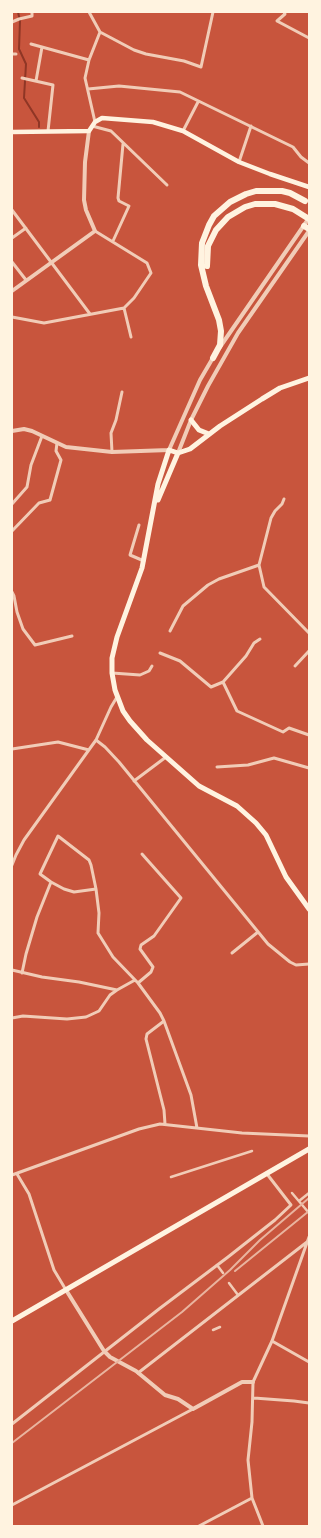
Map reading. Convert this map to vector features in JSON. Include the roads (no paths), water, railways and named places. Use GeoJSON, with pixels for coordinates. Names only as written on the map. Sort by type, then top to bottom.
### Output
{"type":"FeatureCollection","features":[{"type":"Feature","properties":{"kind":"highway"},"geometry":{"type":"LineString","coordinates":[[213,358],[220,345],[221,331],[219,320],[206,286],[201,265],[202,243],[209,224],[218,212],[230,202],[256,191],[282,191],[290,193],[305,201]]}},
{"type":"Feature","properties":{"kind":"highway"},"geometry":{"type":"LineString","coordinates":[[207,266],[208,246],[216,230],[228,216],[245,207],[255,204],[275,204],[293,209],[309,218]]}},
{"type":"Feature","properties":{"kind":"main road"},"geometry":{"type":"LineString","coordinates":[[12,132],[48,131],[92,126],[102,118],[153,122],[183,131],[239,162],[309,187]]}},
{"type":"Feature","properties":{"kind":"main road"},"geometry":{"type":"LineString","coordinates":[[309,378],[278,389],[238,413],[190,449],[178,453],[169,450],[158,484],[144,561],[115,644],[112,658],[112,673],[117,697],[123,711],[133,725],[147,740],[199,786],[237,806],[256,823],[266,835],[286,877],[309,909]]}},
{"type":"Feature","properties":{"kind":"main road"},"geometry":{"type":"LineString","coordinates":[[191,420],[199,430],[209,434]]}},
{"type":"Feature","properties":{"kind":"main road"},"geometry":{"type":"LineString","coordinates":[[154,511],[178,453]]}},
{"type":"Feature","properties":{"kind":"main road"},"geometry":{"type":"LineString","coordinates":[[12,1321],[309,1149]]}},
{"type":"Feature","properties":{"kind":"street"},"geometry":{"type":"LineString","coordinates":[[12,22],[32,16],[32,12]]}},
{"type":"Feature","properties":{"kind":"street"},"geometry":{"type":"LineString","coordinates":[[89,12],[100,32],[134,50],[146,54],[184,61],[201,67],[213,12]]}},
{"type":"Feature","properties":{"kind":"street"},"geometry":{"type":"LineString","coordinates":[[284,12],[285,14],[277,21],[309,38]]}},
{"type":"Feature","properties":{"kind":"street"},"geometry":{"type":"LineString","coordinates":[[12,317],[44,323],[124,308],[142,288],[150,273],[147,263],[95,231],[86,210],[84,195],[85,162],[92,126],[88,89],[85,78],[88,60],[100,32]]}},
{"type":"Feature","properties":{"kind":"street"},"geometry":{"type":"LineString","coordinates":[[31,44],[88,60]]}},
{"type":"Feature","properties":{"kind":"street"},"geometry":{"type":"LineString","coordinates":[[36,81],[42,47]]}},
{"type":"Feature","properties":{"kind":"street"},"geometry":{"type":"LineString","coordinates":[[22,78],[53,84],[48,131]]}},
{"type":"Feature","properties":{"kind":"street"},"geometry":{"type":"LineString","coordinates":[[88,89],[119,86],[180,92],[293,147],[301,157],[309,162]]}},
{"type":"Feature","properties":{"kind":"street"},"geometry":{"type":"LineString","coordinates":[[183,131],[198,102]]}},
{"type":"Feature","properties":{"kind":"street"},"geometry":{"type":"LineString","coordinates":[[92,126],[110,131],[148,165],[167,185]]}},
{"type":"Feature","properties":{"kind":"street"},"geometry":{"type":"LineString","coordinates":[[239,162],[251,126]]}},
{"type":"Feature","properties":{"kind":"street"},"geometry":{"type":"LineString","coordinates":[[113,241],[129,206],[119,201],[118,198],[123,144]]}},
{"type":"Feature","properties":{"kind":"street"},"geometry":{"type":"LineString","coordinates":[[12,210],[90,314]]}},
{"type":"Feature","properties":{"kind":"street"},"geometry":{"type":"LineString","coordinates":[[178,453],[191,420],[208,386],[238,333],[307,228],[309,218]]}},
{"type":"Feature","properties":{"kind":"street"},"geometry":{"type":"LineString","coordinates":[[12,238],[26,228]]}},
{"type":"Feature","properties":{"kind":"street"},"geometry":{"type":"LineString","coordinates":[[12,431],[24,429],[66,447],[112,452],[169,450],[200,380],[213,358],[244,310],[307,228]]}},
{"type":"Feature","properties":{"kind":"street"},"geometry":{"type":"LineString","coordinates":[[12,291],[51,261],[95,231]]}},
{"type":"Feature","properties":{"kind":"street"},"geometry":{"type":"LineString","coordinates":[[12,262],[26,280]]}},
{"type":"Feature","properties":{"kind":"street"},"geometry":{"type":"LineString","coordinates":[[124,308],[131,338]]}},
{"type":"Feature","properties":{"kind":"street"},"geometry":{"type":"LineString","coordinates":[[112,452],[111,433],[116,420],[122,392]]}},
{"type":"Feature","properties":{"kind":"street"},"geometry":{"type":"LineString","coordinates":[[12,504],[27,487],[31,465],[42,436]]}},
{"type":"Feature","properties":{"kind":"street"},"geometry":{"type":"LineString","coordinates":[[12,531],[39,503],[50,500],[61,460],[56,451],[57,443]]}},
{"type":"Feature","properties":{"kind":"street"},"geometry":{"type":"LineString","coordinates":[[284,499],[271,518],[259,565],[264,587],[309,633]]}},
{"type":"Feature","properties":{"kind":"street"},"geometry":{"type":"LineString","coordinates":[[139,525],[130,555],[144,561]]}},
{"type":"Feature","properties":{"kind":"street"},"geometry":{"type":"LineString","coordinates":[[170,631],[183,606],[208,586],[219,579],[259,565]]}},
{"type":"Feature","properties":{"kind":"street"},"geometry":{"type":"LineString","coordinates":[[12,592],[17,612],[24,629],[35,645],[72,636]]}},
{"type":"Feature","properties":{"kind":"street"},"geometry":{"type":"LineString","coordinates":[[160,653],[180,661],[211,687],[223,682],[246,656],[254,643],[260,639]]}},
{"type":"Feature","properties":{"kind":"street"},"geometry":{"type":"LineString","coordinates":[[295,666],[309,651]]}},
{"type":"Feature","properties":{"kind":"street"},"geometry":{"type":"LineString","coordinates":[[112,673],[140,675],[149,672],[152,666]]}},
{"type":"Feature","properties":{"kind":"street"},"geometry":{"type":"LineString","coordinates":[[223,682],[237,711],[283,732],[289,728],[309,735]]}},
{"type":"Feature","properties":{"kind":"street"},"geometry":{"type":"LineString","coordinates":[[12,866],[24,840],[96,740],[110,707],[117,697]]}},
{"type":"Feature","properties":{"kind":"street"},"geometry":{"type":"LineString","coordinates":[[96,740],[105,747],[268,944],[296,965],[309,964]]}},
{"type":"Feature","properties":{"kind":"street"},"geometry":{"type":"LineString","coordinates":[[12,749],[58,742],[89,750]]}},
{"type":"Feature","properties":{"kind":"street"},"geometry":{"type":"LineString","coordinates":[[133,781],[166,757]]}},
{"type":"Feature","properties":{"kind":"street"},"geometry":{"type":"LineString","coordinates":[[217,767],[254,764],[274,758],[309,768]]}},
{"type":"Feature","properties":{"kind":"street"},"geometry":{"type":"LineString","coordinates":[[96,889],[74,892],[64,889],[40,874],[58,836],[88,860],[91,865],[96,889],[98,933],[113,957],[137,982],[160,1013],[191,1095],[197,1128]]}},
{"type":"Feature","properties":{"kind":"street"},"geometry":{"type":"LineString","coordinates":[[12,1018],[23,1016],[67,1019],[86,1017],[99,1011],[110,995],[117,990],[137,982],[151,972],[153,967],[140,949],[141,946],[154,936],[181,898],[142,854]]}},
{"type":"Feature","properties":{"kind":"street"},"geometry":{"type":"LineString","coordinates":[[22,973],[37,917],[51,882]]}},
{"type":"Feature","properties":{"kind":"street"},"geometry":{"type":"LineString","coordinates":[[232,953],[258,932]]}},
{"type":"Feature","properties":{"kind":"street"},"geometry":{"type":"LineString","coordinates":[[12,970],[63,981],[79,982],[117,990]]}},
{"type":"Feature","properties":{"kind":"street"},"geometry":{"type":"LineString","coordinates":[[164,1021],[147,1034],[146,1039],[164,1110],[165,1124]]}},
{"type":"Feature","properties":{"kind":"street"},"geometry":{"type":"LineString","coordinates":[[12,1175],[139,1129],[165,1124],[242,1133],[309,1136]]}},
{"type":"Feature","properties":{"kind":"street"},"geometry":{"type":"LineString","coordinates":[[171,1177],[252,1151]]}},
{"type":"Feature","properties":{"kind":"street"},"geometry":{"type":"LineString","coordinates":[[17,1174],[29,1194],[54,1270],[104,1351],[110,1357],[138,1373],[161,1393],[178,1399],[193,1409]]}},
{"type":"Feature","properties":{"kind":"street"},"geometry":{"type":"LineString","coordinates":[[12,1424],[291,1206],[267,1174]]}},
{"type":"Feature","properties":{"kind":"street"},"geometry":{"type":"LineString","coordinates":[[292,1193],[309,1212]]}},
{"type":"Feature","properties":{"kind":"street"},"geometry":{"type":"LineString","coordinates":[[299,1201],[309,1193]]}},
{"type":"Feature","properties":{"kind":"street"},"geometry":{"type":"LineString","coordinates":[[262,1526],[252,1498],[248,1460],[254,1398],[253,1382],[272,1341],[309,1237]]}},
{"type":"Feature","properties":{"kind":"street"},"geometry":{"type":"LineString","coordinates":[[138,1373],[307,1242]]}},
{"type":"Feature","properties":{"kind":"street"},"geometry":{"type":"LineString","coordinates":[[217,1265],[222,1273]]}},
{"type":"Feature","properties":{"kind":"street"},"geometry":{"type":"LineString","coordinates":[[229,1283],[238,1295]]}},
{"type":"Feature","properties":{"kind":"street"},"geometry":{"type":"LineString","coordinates":[[213,1330],[220,1326]]}},
{"type":"Feature","properties":{"kind":"street"},"geometry":{"type":"LineString","coordinates":[[272,1341],[309,1362]]}},
{"type":"Feature","properties":{"kind":"street"},"geometry":{"type":"LineString","coordinates":[[12,1505],[242,1382],[253,1382]]}},
{"type":"Feature","properties":{"kind":"street"},"geometry":{"type":"LineString","coordinates":[[254,1398],[309,1403]]}},
{"type":"Feature","properties":{"kind":"street"},"geometry":{"type":"LineString","coordinates":[[200,1526],[252,1498]]}},
{"type":"Feature","properties":{"kind":"waterway"},"geometry":{"type":"LineString","coordinates":[[18,12],[20,21],[19,49],[26,64],[24,98],[39,122],[39,127]]}},
{"type":"Feature","properties":{"kind":"railway"},"geometry":{"type":"LineString","coordinates":[[12,1443],[182,1312],[230,1270],[260,1240],[309,1198]]}},
{"type":"Feature","properties":{"kind":"railway"},"geometry":{"type":"LineString","coordinates":[[235,1271],[309,1211]]}}]}
